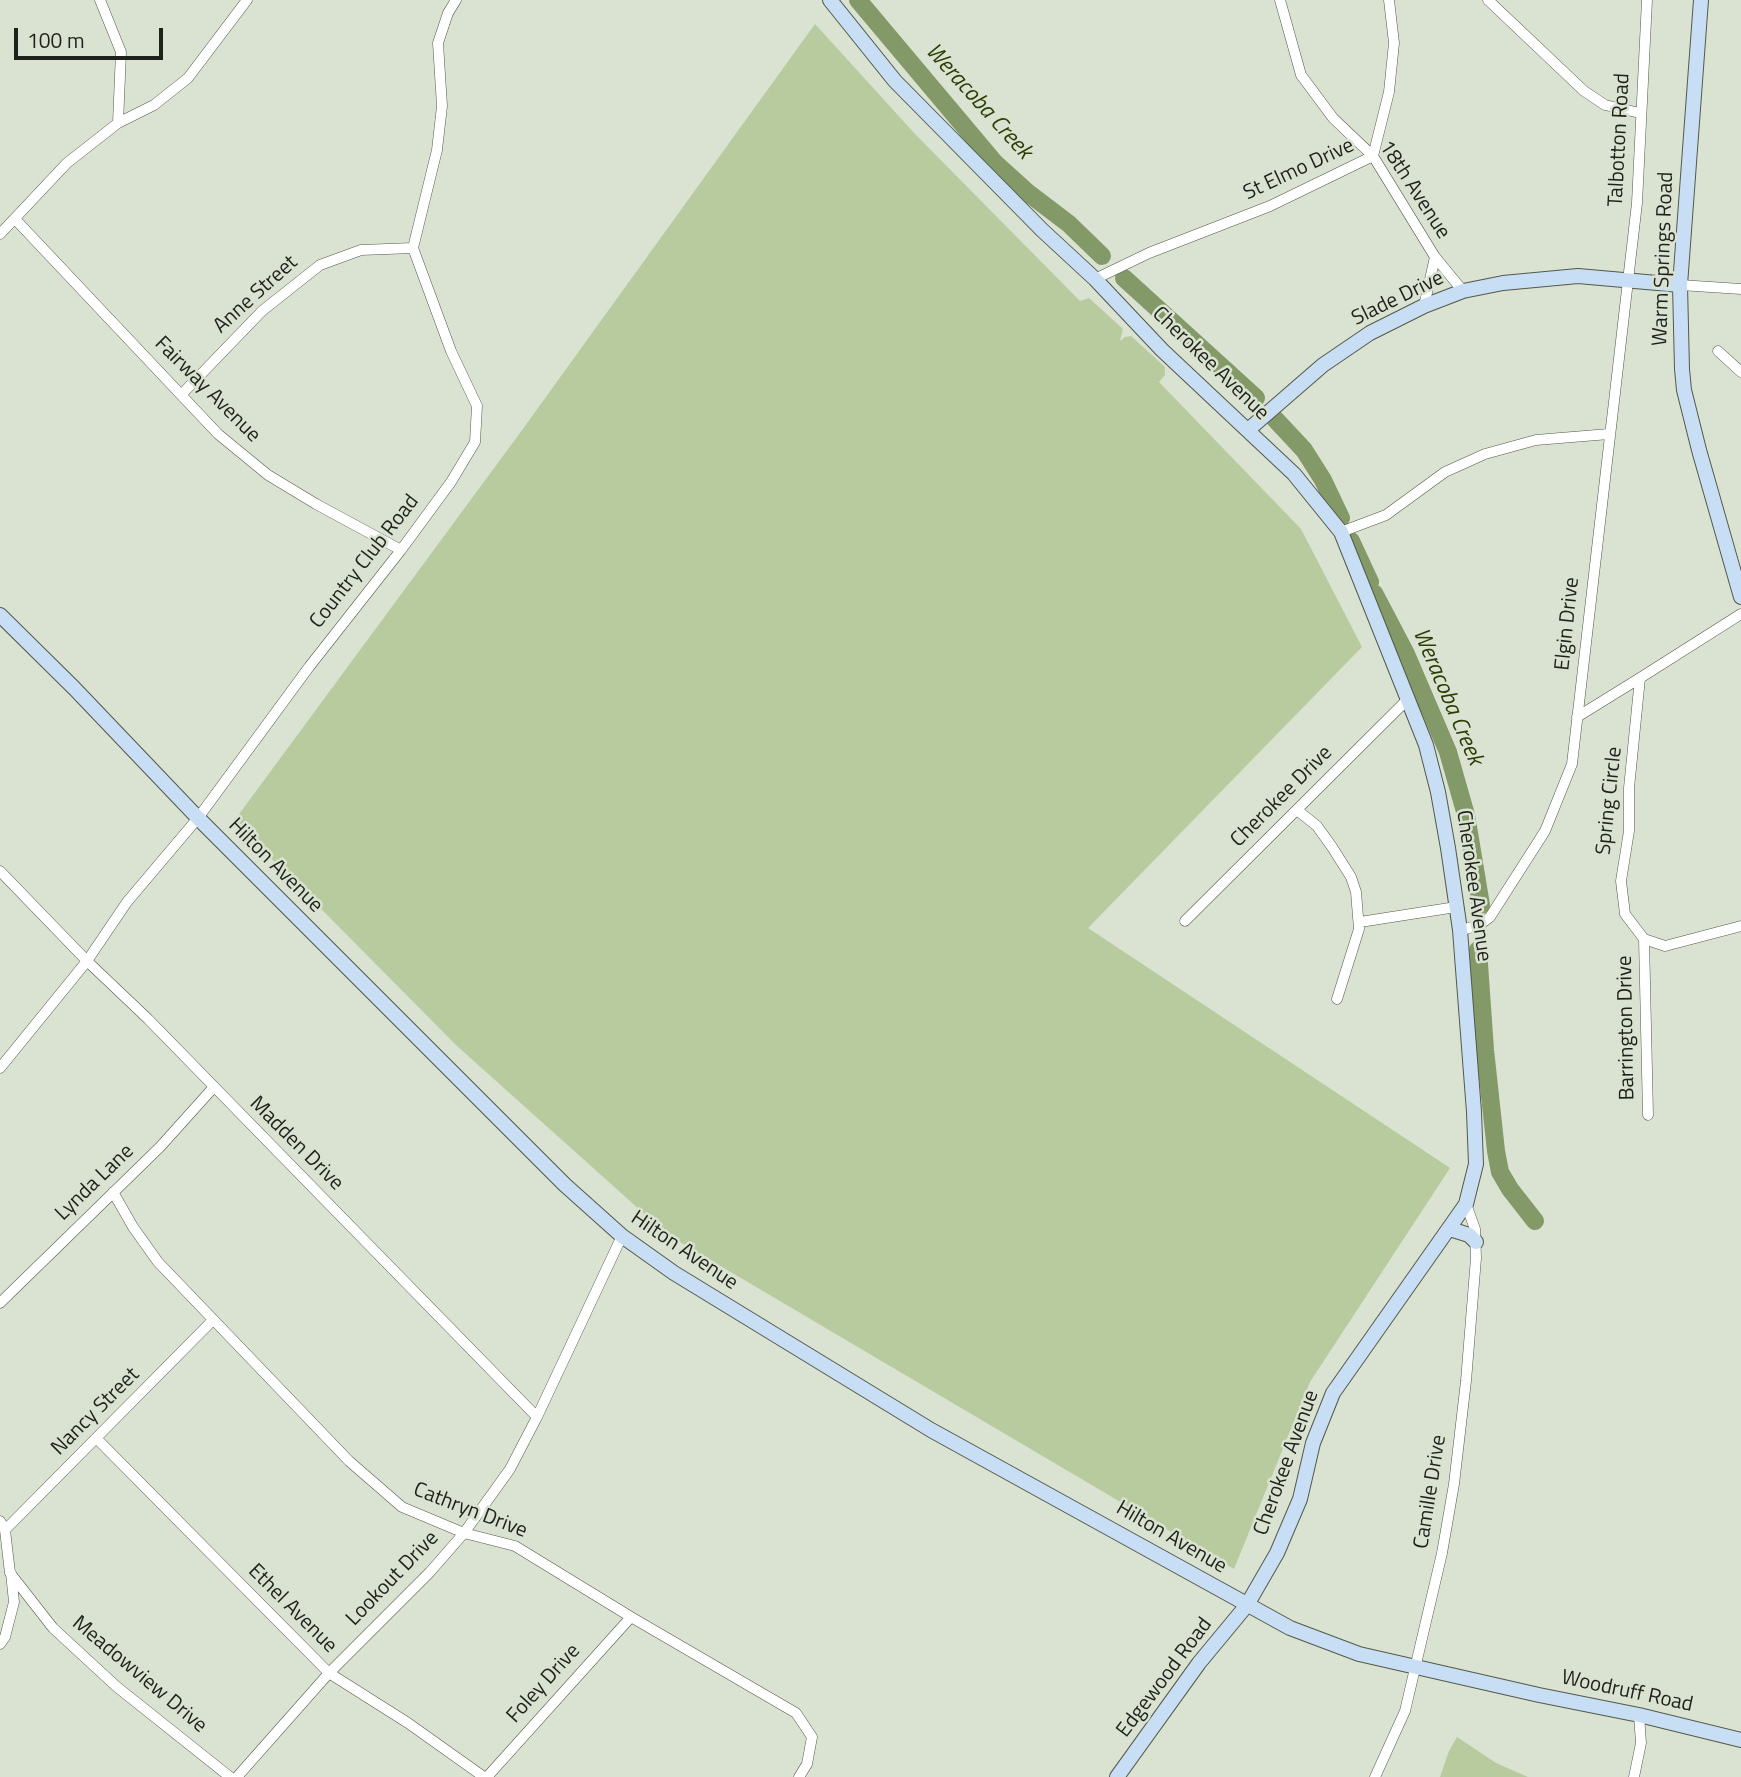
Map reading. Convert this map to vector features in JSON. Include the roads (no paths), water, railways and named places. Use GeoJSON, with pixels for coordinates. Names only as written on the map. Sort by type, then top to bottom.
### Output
{"type":"FeatureCollection","features":[{"type":"Feature","properties":{"kind":"street"},"geometry":{"type":"LineString","coordinates":[[100,0],[121,52],[118,123]]}},
{"type":"Feature","properties":{"kind":"street"},"geometry":{"type":"LineString","coordinates":[[0,234],[67,163],[118,123],[154,106],[188,78],[247,0]]}},
{"type":"Feature","properties":{"kind":"street"},"geometry":{"type":"LineString","coordinates":[[413,248],[437,150],[442,106],[438,43],[448,13],[456,0]]}},
{"type":"Feature","properties":{"kind":"street","name":"Cherokee Avenue"},"geometry":{"type":"LineString","coordinates":[[830,0],[895,81],[1041,230],[1095,279],[1162,350],[1294,474],[1341,532],[1433,768],[1460,930],[1476,1164],[1466,1203],[1450,1229],[1333,1393],[1313,1443],[1300,1499],[1277,1553],[1247,1605]]}},
{"type":"Feature","properties":{"kind":"street","name":"18th Avenue"},"geometry":{"type":"LineString","coordinates":[[1280,0],[1301,75],[1333,117],[1373,156],[1435,257],[1464,291]]}},
{"type":"Feature","properties":{"kind":"street","name":"St Elmo Drive"},"geometry":{"type":"LineString","coordinates":[[1095,279],[1149,253],[1270,206],[1373,156],[1389,92],[1394,43],[1389,0]]}},
{"type":"Feature","properties":{"kind":"street"},"geometry":{"type":"LineString","coordinates":[[1488,0],[1584,91],[1605,105],[1640,113]]}},
{"type":"Feature","properties":{"kind":"street","name":"Talbotton Road"},"geometry":{"type":"LineString","coordinates":[[1629,282],[1637,203],[1647,0]]}},
{"type":"Feature","properties":{"kind":"street","name":"Warm Springs Road"},"geometry":{"type":"LineString","coordinates":[[1701,0],[1680,285],[1684,390],[1741,597]]}},
{"type":"Feature","properties":{"kind":"street","name":"Fairway Avenue"},"geometry":{"type":"LineString","coordinates":[[15,219],[218,434],[268,475],[401,550]]}},
{"type":"Feature","properties":{"kind":"street","name":"Anne Street"},"geometry":{"type":"LineString","coordinates":[[181,394],[262,311],[320,265],[361,250],[413,248]]}},
{"type":"Feature","properties":{"kind":"street","name":"Country Club Road"},"geometry":{"type":"LineString","coordinates":[[0,1068],[88,961],[127,902],[198,818],[316,657],[401,550],[475,442],[477,406],[451,351],[413,248]]}},
{"type":"Feature","properties":{"kind":"street"},"geometry":{"type":"LineString","coordinates":[[1423,306],[1435,257]]}},
{"type":"Feature","properties":{"kind":"street","name":"Slade Drive"},"geometry":{"type":"LineString","coordinates":[[1248,430],[1323,365],[1370,333],[1423,306],[1464,291],[1578,276],[1680,285]]}},
{"type":"Feature","properties":{"kind":"street","name":"Elgin Drive"},"geometry":{"type":"LineString","coordinates":[[1460,930],[1478,926],[1490,917],[1545,831],[1572,764],[1629,282]]}},
{"type":"Feature","properties":{"kind":"street"},"geometry":{"type":"LineString","coordinates":[[1680,285],[1741,289]]}},
{"type":"Feature","properties":{"kind":"street"},"geometry":{"type":"LineString","coordinates":[[1718,351],[1741,372]]}},
{"type":"Feature","properties":{"kind":"street"},"geometry":{"type":"LineString","coordinates":[[1341,532],[1386,514],[1445,472],[1485,454],[1536,440],[1609,434]]}},
{"type":"Feature","properties":{"kind":"street"},"geometry":{"type":"LineString","coordinates":[[1577,717],[1741,614]]}},
{"type":"Feature","properties":{"kind":"street","name":"Hilton Avenue"},"geometry":{"type":"LineString","coordinates":[[0,615],[198,818],[565,1185],[622,1236],[674,1273],[931,1430],[1290,1628],[1359,1654],[1505,1686]]}},
{"type":"Feature","properties":{"kind":"street","name":"Spring Circle"},"geometry":{"type":"LineString","coordinates":[[1640,678],[1629,788],[1629,831],[1621,881],[1625,914],[1644,939]]}},
{"type":"Feature","properties":{"kind":"street","name":"Cherokee Drive"},"geometry":{"type":"LineString","coordinates":[[1185,920],[1406,701]]}},
{"type":"Feature","properties":{"kind":"street"},"geometry":{"type":"LineString","coordinates":[[1297,810],[1317,826],[1351,877],[1356,892],[1360,922],[1337,999]]}},
{"type":"Feature","properties":{"kind":"street","name":"Madden Drive"},"geometry":{"type":"LineString","coordinates":[[0,871],[537,1418]]}},
{"type":"Feature","properties":{"kind":"street"},"geometry":{"type":"LineString","coordinates":[[1360,922],[1456,907]]}},
{"type":"Feature","properties":{"kind":"street"},"geometry":{"type":"LineString","coordinates":[[1644,939],[1665,946],[1741,926]]}},
{"type":"Feature","properties":{"kind":"street","name":"Barrington Drive"},"geometry":{"type":"LineString","coordinates":[[1644,939],[1648,1115]]}},
{"type":"Feature","properties":{"kind":"street","name":"Lynda Lane"},"geometry":{"type":"LineString","coordinates":[[0,1303],[160,1147],[213,1088]]}},
{"type":"Feature","properties":{"kind":"street","name":"Cathryn Drive"},"geometry":{"type":"LineString","coordinates":[[113,1192],[133,1227],[158,1262],[349,1461],[402,1507],[464,1532],[515,1546],[796,1713],[812,1737],[807,1764],[799,1777]]}},
{"type":"Feature","properties":{"kind":"street","name":"Camille Drive"},"geometry":{"type":"LineString","coordinates":[[1375,1777],[1405,1711],[1442,1553],[1454,1484],[1466,1381],[1476,1242],[1475,1229],[1466,1203]]}},
{"type":"Feature","properties":{"kind":"street"},"geometry":{"type":"LineString","coordinates":[[1450,1229],[1469,1235],[1476,1242]]}},
{"type":"Feature","properties":{"kind":"street","name":"Lookout Drive"},"geometry":{"type":"LineString","coordinates":[[237,1777],[329,1673],[429,1572],[464,1532],[510,1469],[537,1418],[622,1236]]}},
{"type":"Feature","properties":{"kind":"street","name":"Nancy Street"},"geometry":{"type":"LineString","coordinates":[[3,1525],[97,1439],[213,1321]]}},
{"type":"Feature","properties":{"kind":"street","name":"Ethel Avenue"},"geometry":{"type":"LineString","coordinates":[[97,1439],[329,1673],[408,1723],[485,1777]]}},
{"type":"Feature","properties":{"kind":"street"},"geometry":{"type":"LineString","coordinates":[[0,1644],[5,1637],[14,1602],[3,1525]]}},
{"type":"Feature","properties":{"kind":"street","name":"Meadowview Drive"},"geometry":{"type":"LineString","coordinates":[[10,1573],[53,1628],[117,1686],[230,1777]]}},
{"type":"Feature","properties":{"kind":"street","name":"Edgewood Road"},"geometry":{"type":"LineString","coordinates":[[1117,1777],[1199,1663],[1247,1605]]}},
{"type":"Feature","properties":{"kind":"street","name":"Foley Drive"},"geometry":{"type":"LineString","coordinates":[[485,1777],[631,1617]]}},
{"type":"Feature","properties":{"kind":"street","name":"Woodruff Road"},"geometry":{"type":"LineString","coordinates":[[1505,1686],[1741,1740]]}},
{"type":"Feature","properties":{"kind":"street"},"geometry":{"type":"LineString","coordinates":[[1634,1777],[1641,1743],[1639,1715]]}},
{"type":"Feature","properties":{"kind":"waterway","name":"Weracoba Creek"},"geometry":{"type":"LineString","coordinates":[[858,0],[995,163],[1069,224],[1102,256]]}},
{"type":"Feature","properties":{"kind":"waterway","name":"Weracoba Creek"},"geometry":{"type":"LineString","coordinates":[[1124,278],[1256,398]]}},
{"type":"Feature","properties":{"kind":"waterway","name":"Weracoba Creek"},"geometry":{"type":"LineString","coordinates":[[1275,419],[1304,450],[1323,480],[1341,518]]}},
{"type":"Feature","properties":{"kind":"waterway","name":"Weracoba Creek"},"geometry":{"type":"LineString","coordinates":[[1351,541],[1370,582]]}},
{"type":"Feature","properties":{"kind":"waterway","name":"Weracoba Creek"},"geometry":{"type":"LineString","coordinates":[[1374,593],[1406,654],[1448,752],[1466,815],[1481,905]]}},
{"type":"Feature","properties":{"kind":"waterway","name":"Weracoba Creek"},"geometry":{"type":"LineString","coordinates":[[1478,950],[1485,1050],[1500,1172],[1535,1221]]}}]}
